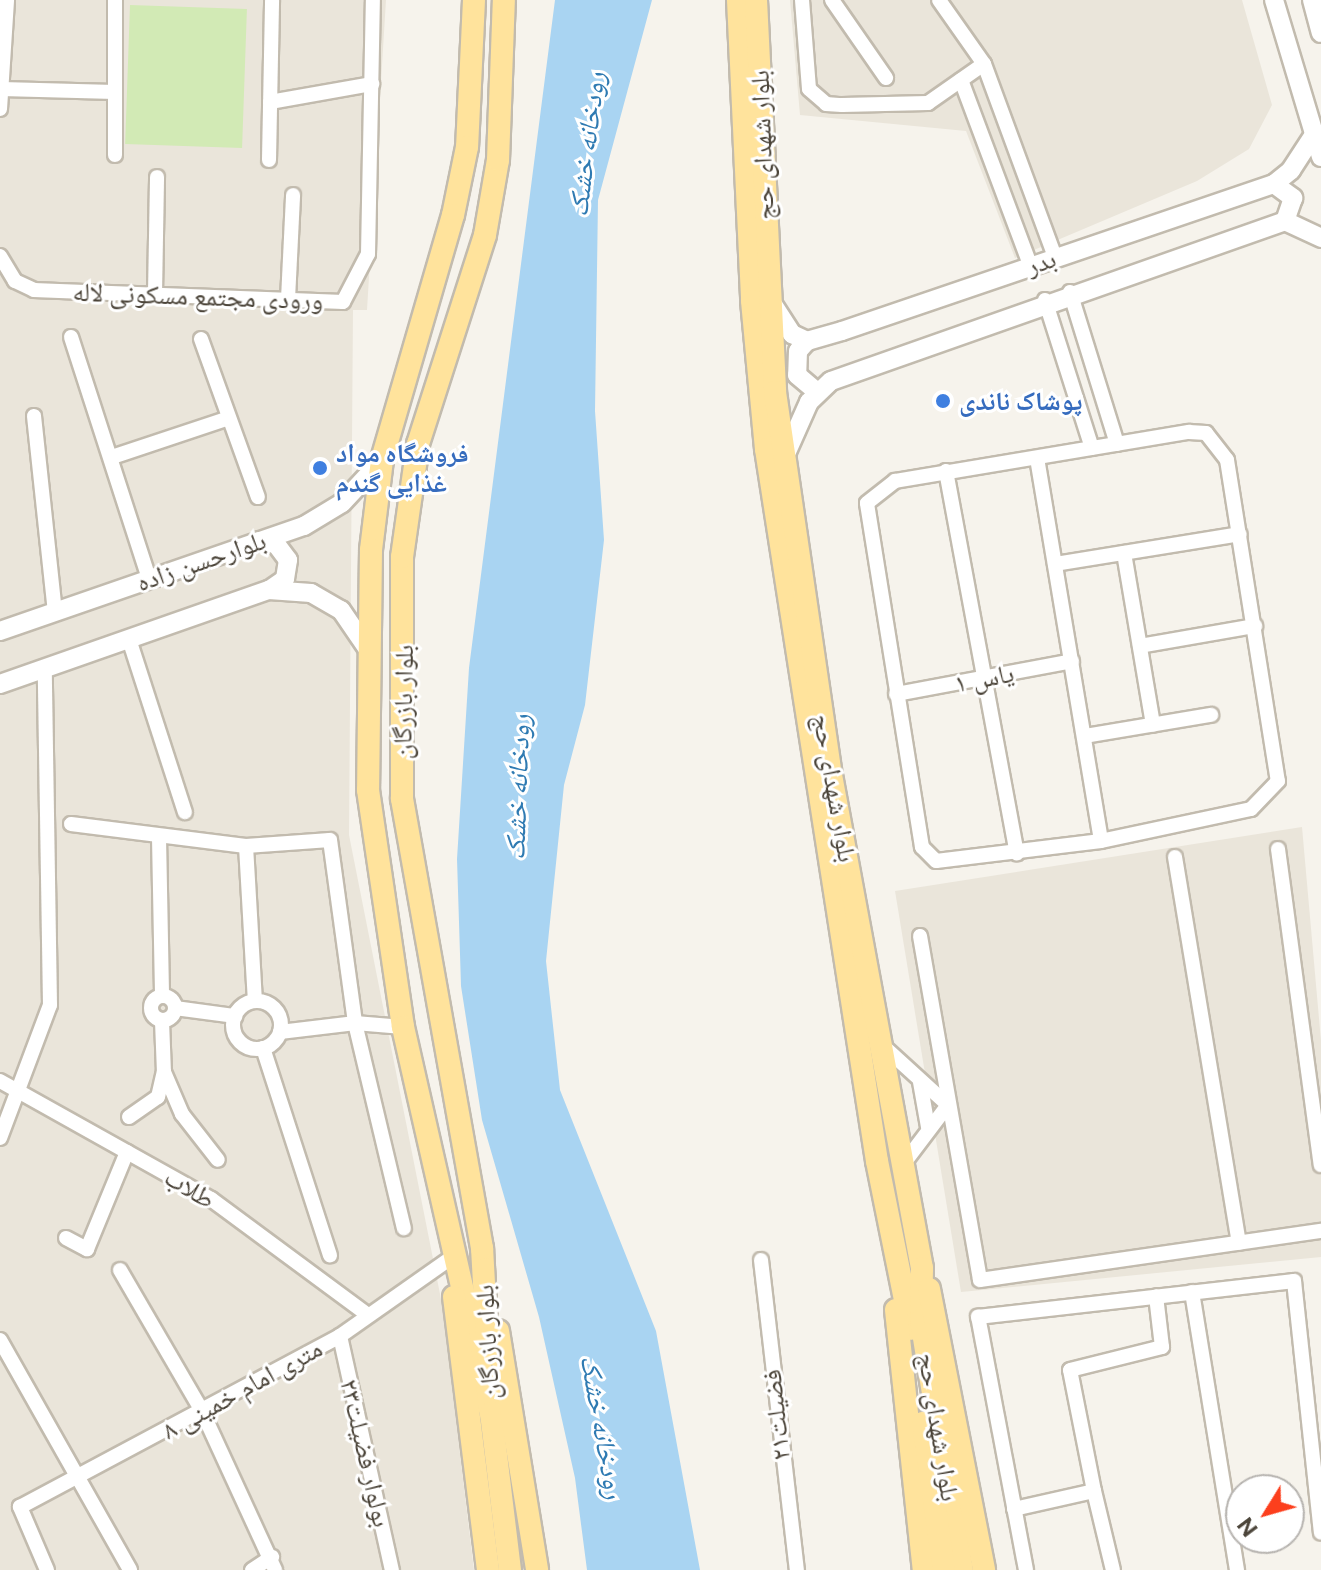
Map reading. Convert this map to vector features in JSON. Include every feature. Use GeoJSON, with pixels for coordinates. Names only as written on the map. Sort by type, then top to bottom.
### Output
{"type":"FeatureCollection","features":[{"type":"Feature","properties":{"kind":"main road","name":"بلوار بازرگان"},"geometry":{"type":"LineString","coordinates":[[474,0],[467,147],[456,201],[382,460],[371,550],[368,790],[403,1027],[491,1413]]}},
{"type":"Feature","properties":{"kind":"main road","name":"بلوار بازرگان"},"geometry":{"type":"LineString","coordinates":[[491,1413],[482,1248],[402,799],[402,557],[418,444],[488,220],[498,160],[504,0]]}},
{"type":"Feature","properties":{"kind":"main road","name":"بلوار شهدای حج"},"geometry":{"type":"LineString","coordinates":[[738,0],[753,317],[766,449],[795,662],[898,1268],[909,1309],[944,1570]]}},
{"type":"Feature","properties":{"kind":"main road","name":"بلوار شهدای حج"},"geometry":{"type":"LineString","coordinates":[[756,0],[767,292],[785,456],[829,764],[922,1268],[921,1320],[962,1570]]}},
{"type":"Feature","properties":{"kind":"main road"},"geometry":{"type":"LineString","coordinates":[[482,1248],[537,1570]]}},
{"type":"Feature","properties":{"kind":"main road"},"geometry":{"type":"LineString","coordinates":[[454,1256],[454,1319],[488,1570]]}},
{"type":"Feature","properties":{"kind":"main road"},"geometry":{"type":"LineString","coordinates":[[898,1268],[896,1321],[924,1570]]}},
{"type":"Feature","properties":{"kind":"main road"},"geometry":{"type":"LineString","coordinates":[[922,1268],[984,1570]]}},
{"type":"Feature","properties":{"kind":"main road"},"geometry":{"type":"LineString","coordinates":[[491,1413],[510,1570]]}},
{"type":"Feature","properties":{"kind":"street"},"geometry":{"type":"LineString","coordinates":[[0,109],[7,0]]}},
{"type":"Feature","properties":{"kind":"street"},"geometry":{"type":"LineString","coordinates":[[115,0],[115,155]]}},
{"type":"Feature","properties":{"kind":"street"},"geometry":{"type":"LineString","coordinates":[[269,160],[272,0]]}},
{"type":"Feature","properties":{"kind":"street","name":"ورودی مجتمع مسکونی لاله"},"geometry":{"type":"LineString","coordinates":[[0,256],[15,281],[34,290],[343,302],[368,254],[373,0]]}},
{"type":"Feature","properties":{"kind":"street"},"geometry":{"type":"LineString","coordinates":[[802,0],[809,89],[826,104],[928,103],[984,64]]}},
{"type":"Feature","properties":{"kind":"street"},"geometry":{"type":"LineString","coordinates":[[832,0],[886,78]]}},
{"type":"Feature","properties":{"kind":"street"},"geometry":{"type":"LineString","coordinates":[[939,0],[984,64],[1055,257]]}},
{"type":"Feature","properties":{"kind":"street"},"geometry":{"type":"LineString","coordinates":[[1274,0],[1321,157]]}},
{"type":"Feature","properties":{"kind":"street"},"geometry":{"type":"LineString","coordinates":[[1312,0],[1321,33]]}},
{"type":"Feature","properties":{"kind":"street"},"geometry":{"type":"LineString","coordinates":[[961,80],[1030,265]]}},
{"type":"Feature","properties":{"kind":"street"},"geometry":{"type":"LineString","coordinates":[[270,102],[372,84]]}},
{"type":"Feature","properties":{"kind":"street"},"geometry":{"type":"LineString","coordinates":[[1,89],[115,92]]}},
{"type":"Feature","properties":{"kind":"street","name":"بدر"},"geometry":{"type":"LineString","coordinates":[[807,341],[1274,184],[1291,170],[1315,133]]}},
{"type":"Feature","properties":{"kind":"street"},"geometry":{"type":"LineString","coordinates":[[155,294],[157,177]]}},
{"type":"Feature","properties":{"kind":"street"},"geometry":{"type":"LineString","coordinates":[[1274,184],[1293,198],[1285,221],[1321,238]]}},
{"type":"Feature","properties":{"kind":"street"},"geometry":{"type":"LineString","coordinates":[[288,299],[293,195]]}},
{"type":"Feature","properties":{"kind":"street","name":"بدر"},"geometry":{"type":"LineString","coordinates":[[816,391],[1045,300],[1285,221]]}},
{"type":"Feature","properties":{"kind":"street"},"geometry":{"type":"LineString","coordinates":[[1017,232],[1043,225]]}},
{"type":"Feature","properties":{"kind":"street"},"geometry":{"type":"LineString","coordinates":[[767,292],[781,321],[807,341],[794,363],[797,375],[816,391],[785,456]]}},
{"type":"Feature","properties":{"kind":"street"},"geometry":{"type":"LineString","coordinates":[[1070,292],[1117,444]]}},
{"type":"Feature","properties":{"kind":"street"},"geometry":{"type":"LineString","coordinates":[[1045,300],[1092,448]]}},
{"type":"Feature","properties":{"kind":"street"},"geometry":{"type":"LineString","coordinates":[[71,337],[149,578]]}},
{"type":"Feature","properties":{"kind":"street"},"geometry":{"type":"LineString","coordinates":[[201,339],[258,497]]}},
{"type":"Feature","properties":{"kind":"street"},"geometry":{"type":"LineString","coordinates":[[1064,361],[1090,355]]}},
{"type":"Feature","properties":{"kind":"street"},"geometry":{"type":"LineString","coordinates":[[34,416],[55,612]]}},
{"type":"Feature","properties":{"kind":"street"},"geometry":{"type":"LineString","coordinates":[[112,457],[229,418]]}},
{"type":"Feature","properties":{"kind":"street"},"geometry":{"type":"LineString","coordinates":[[1206,433],[1227,460],[1279,760],[1278,781],[1267,799],[1251,809],[1101,841],[936,861],[922,847],[867,503],[895,481],[1117,444],[1206,433]]}},
{"type":"Feature","properties":{"kind":"street"},"geometry":{"type":"LineString","coordinates":[[1037,458],[1101,841]]}},
{"type":"Feature","properties":{"kind":"street","name":"بلوارحسن زاده"},"geometry":{"type":"LineString","coordinates":[[0,631],[304,526],[342,503],[382,460]]}},
{"type":"Feature","properties":{"kind":"street"},"geometry":{"type":"LineString","coordinates":[[946,471],[1017,853]]}},
{"type":"Feature","properties":{"kind":"street"},"geometry":{"type":"LineString","coordinates":[[1055,564],[1240,534]]}},
{"type":"Feature","properties":{"kind":"street"},"geometry":{"type":"LineString","coordinates":[[257,541],[276,544],[288,560],[285,579],[269,590]]}},
{"type":"Feature","properties":{"kind":"street"},"geometry":{"type":"LineString","coordinates":[[1124,553],[1153,725]]}},
{"type":"Feature","properties":{"kind":"street","name":"بلوارحسن زاده"},"geometry":{"type":"LineString","coordinates":[[0,684],[269,590],[311,593],[341,610],[371,654]]}},
{"type":"Feature","properties":{"kind":"street"},"geometry":{"type":"LineString","coordinates":[[1140,646],[1255,626]]}},
{"type":"Feature","properties":{"kind":"street"},"geometry":{"type":"LineString","coordinates":[[129,639],[185,812]]}},
{"type":"Feature","properties":{"kind":"street","name":"یاس ۱"},"geometry":{"type":"LineString","coordinates":[[896,694],[1072,661]]}},
{"type":"Feature","properties":{"kind":"street"},"geometry":{"type":"LineString","coordinates":[[0,1138],[50,1005],[45,668]]}},
{"type":"Feature","properties":{"kind":"street"},"geometry":{"type":"LineString","coordinates":[[1085,736],[1211,715]]}},
{"type":"Feature","properties":{"kind":"street"},"geometry":{"type":"LineString","coordinates":[[71,824],[246,846],[330,840],[355,1023],[404,1228]]}},
{"type":"Feature","properties":{"kind":"street"},"geometry":{"type":"LineString","coordinates":[[139,833],[158,864]]}},
{"type":"Feature","properties":{"kind":"street"},"geometry":{"type":"LineString","coordinates":[[159,837],[162,996],[150,1011],[162,1021]]}},
{"type":"Feature","properties":{"kind":"street"},"geometry":{"type":"LineString","coordinates":[[246,846],[255,1001]]}},
{"type":"Feature","properties":{"kind":"street"},"geometry":{"type":"LineString","coordinates":[[1278,849],[1321,1165]]}},
{"type":"Feature","properties":{"kind":"street"},"geometry":{"type":"LineString","coordinates":[[1175,857],[1239,1243]]}},
{"type":"Feature","properties":{"kind":"street"},"geometry":{"type":"LineString","coordinates":[[920,936],[980,1280],[1321,1231]]}},
{"type":"Feature","properties":{"kind":"street"},"geometry":{"type":"LineString","coordinates":[[162,996],[175,1008],[235,1016],[255,1001]]}},
{"type":"Feature","properties":{"kind":"street"},"geometry":{"type":"LineString","coordinates":[[255,1001],[276,1010],[280,1032]]}},
{"type":"Feature","properties":{"kind":"street"},"geometry":{"type":"LineString","coordinates":[[129,1117],[158,1097],[164,1072],[162,1021],[175,1008]]}},
{"type":"Feature","properties":{"kind":"street"},"geometry":{"type":"LineString","coordinates":[[235,1016],[242,1043],[263,1048]]}},
{"type":"Feature","properties":{"kind":"street"},"geometry":{"type":"LineString","coordinates":[[263,1048],[280,1032],[355,1023],[403,1027]]}},
{"type":"Feature","properties":{"kind":"street"},"geometry":{"type":"LineString","coordinates":[[882,1044],[948,1105]]}},
{"type":"Feature","properties":{"kind":"street"},"geometry":{"type":"LineString","coordinates":[[263,1048],[330,1255]]}},
{"type":"Feature","properties":{"kind":"street"},"geometry":{"type":"LineString","coordinates":[[164,1072],[182,1114],[218,1160]]}},
{"type":"Feature","properties":{"kind":"street","name":"طلاب"},"geometry":{"type":"LineString","coordinates":[[0,1081],[211,1199],[368,1315]]}},
{"type":"Feature","properties":{"kind":"street"},"geometry":{"type":"LineString","coordinates":[[920,1082],[928,1127]]}},
{"type":"Feature","properties":{"kind":"street"},"geometry":{"type":"LineString","coordinates":[[158,1097],[182,1114]]}},
{"type":"Feature","properties":{"kind":"street"},"geometry":{"type":"LineString","coordinates":[[904,1163],[928,1127],[948,1105]]}},
{"type":"Feature","properties":{"kind":"street"},"geometry":{"type":"LineString","coordinates":[[66,1238],[87,1249],[127,1152]]}},
{"type":"Feature","properties":{"kind":"street","name":"۸ متری امام خمینی"},"geometry":{"type":"LineString","coordinates":[[47,1570],[20,1507],[82,1477],[340,1336],[454,1256]]}},
{"type":"Feature","properties":{"kind":"street","name":"فضیلت۲۱"},"geometry":{"type":"LineString","coordinates":[[761,1260],[779,1461],[797,1570]]}},
{"type":"Feature","properties":{"kind":"street"},"geometry":{"type":"LineString","coordinates":[[120,1270],[202,1411],[274,1563],[252,1570]]}},
{"type":"Feature","properties":{"kind":"street"},"geometry":{"type":"LineString","coordinates":[[1026,1570],[978,1317],[1294,1281],[1321,1533]]}},
{"type":"Feature","properties":{"kind":"street"},"geometry":{"type":"LineString","coordinates":[[1192,1292],[1237,1570]]}},
{"type":"Feature","properties":{"kind":"street"},"geometry":{"type":"LineString","coordinates":[[1113,1570],[1070,1370],[1162,1347],[1156,1296]]}},
{"type":"Feature","properties":{"kind":"street","name":"بولوار فضیلت۲۳"},"geometry":{"type":"LineString","coordinates":[[340,1336],[392,1570]]}},
{"type":"Feature","properties":{"kind":"street"},"geometry":{"type":"LineString","coordinates":[[0,1340],[82,1477],[130,1570]]}},
{"type":"Feature","properties":{"kind":"street"},"geometry":{"type":"LineString","coordinates":[[1014,1509],[1094,1491]]}},
{"type":"Feature","properties":{"kind":"shaded area"},"geometry":{"type":"Polygon","coordinates":[[[0,0],[386,0],[367,310],[353,310],[349,835],[442,1304],[474,1570],[0,1570],[0,0]]]}},
{"type":"Feature","properties":{"kind":"shaded area"},"geometry":{"type":"Polygon","coordinates":[[[790,0],[1242,0],[1272,105],[1249,149],[1197,181],[1015,258],[966,131],[800,115],[790,0]]]}},
{"type":"Feature","properties":{"kind":"shaded area"},"geometry":{"type":"Polygon","coordinates":[[[1302,827],[1321,1041],[1321,1257],[961,1292],[895,891],[1302,827]]]}},
{"type":"Feature","properties":{"kind":"green space"},"geometry":{"type":"Polygon","coordinates":[[[130,5],[247,9],[242,148],[125,144],[130,5]]]}},
{"type":"Feature","properties":{"kind":"water","name":"رودخانه خشک"},"geometry":{"type":"Polygon","coordinates":[[[555,0],[652,0],[598,200],[595,411],[604,540],[585,705],[564,785],[546,961],[560,1090],[656,1331],[700,1570],[587,1570],[575,1478],[539,1317],[482,1120],[461,986],[457,859],[469,668],[555,0]]]}},
{"type":"Feature","properties":{"kind":"place","name":"پوشاک ناندی"},"geometry":{"type":"Point","coordinates":[943,401]}},
{"type":"Feature","properties":{"kind":"place","name":"فروشگاه مواد غذایی گندم"},"geometry":{"type":"Point","coordinates":[320,468]}}]}
